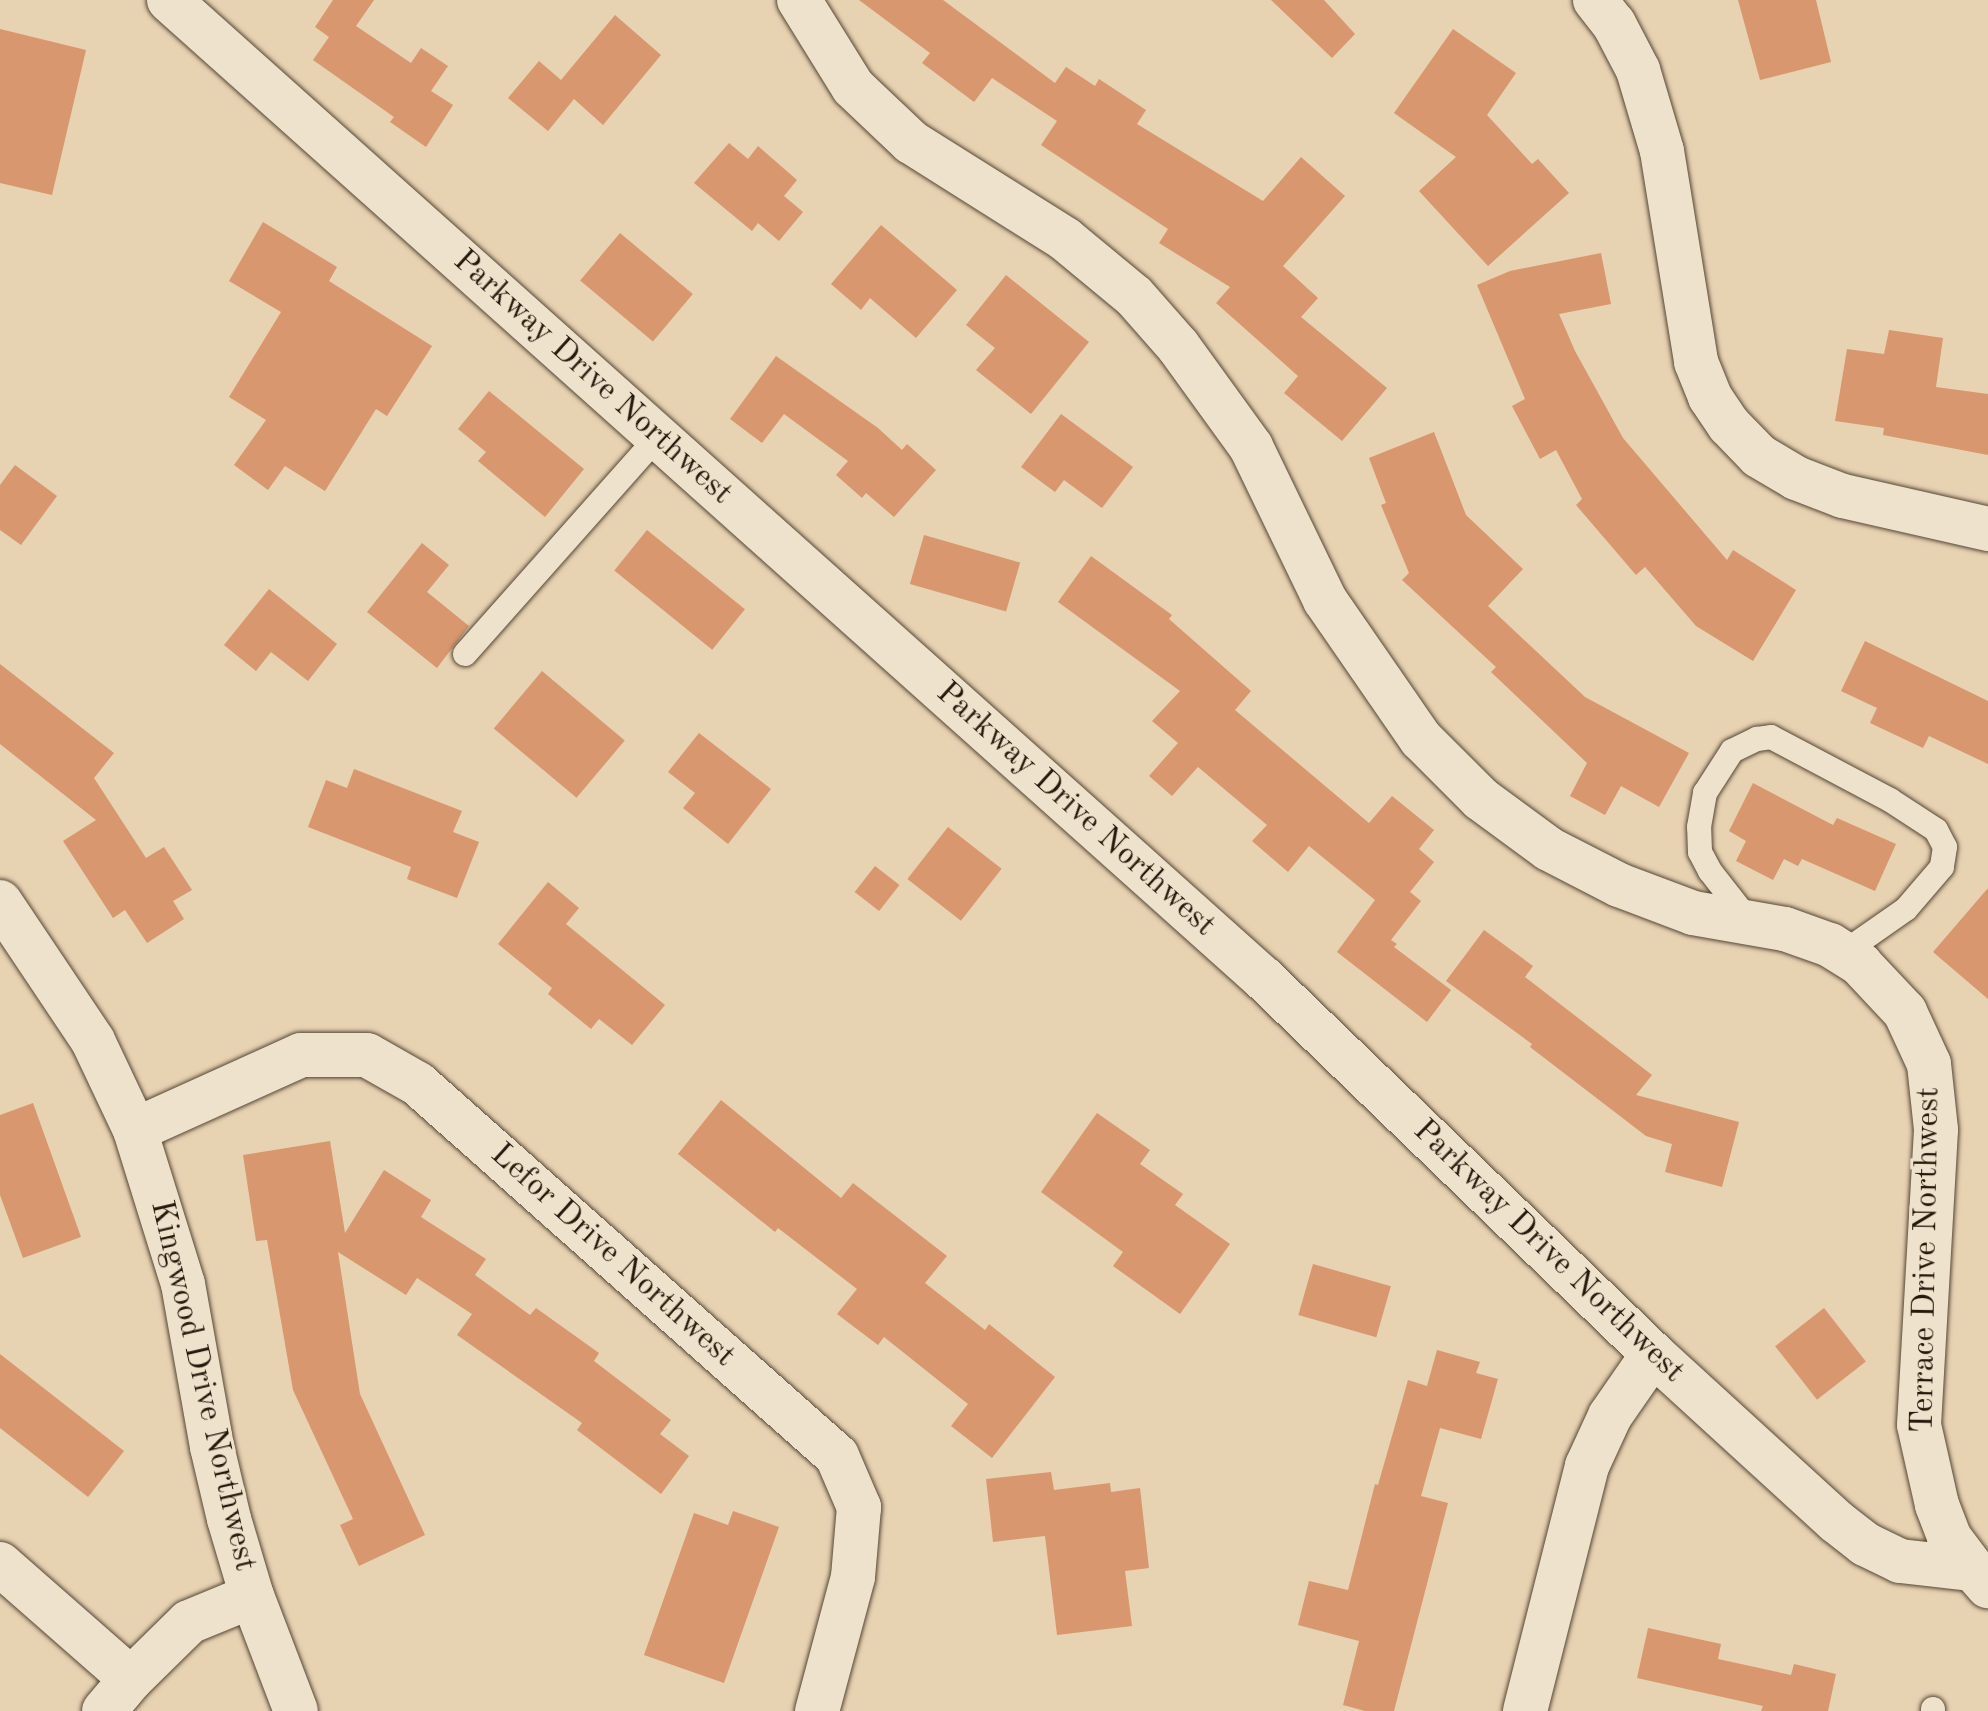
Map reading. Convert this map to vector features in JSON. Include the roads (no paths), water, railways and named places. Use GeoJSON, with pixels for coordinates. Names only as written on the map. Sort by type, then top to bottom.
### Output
{"type":"FeatureCollection","features":[{"type":"Feature","properties":{"kind":"street","name":"Parkway Drive Northwest"},"geometry":{"type":"LineString","coordinates":[[169,0],[1263,978],[1653,1354],[1865,1544],[1900,1561],[1980,1577]]}},
{"type":"Feature","properties":{"kind":"street","name":"Terrace Drive Northwest"},"geometry":{"type":"LineString","coordinates":[[799,0],[853,87],[911,142],[1065,239],[1134,296],[1178,346],[1251,447],[1325,600],[1421,739],[1481,799],[1549,849],[1619,885],[1693,913],[1785,929],[1843,953],[1860,964],[1905,1012],[1929,1064],[1936,1130],[1919,1425],[1937,1505],[1949,1537],[1980,1577]]}},
{"type":"Feature","properties":{"kind":"street"},"geometry":{"type":"LineString","coordinates":[[1595,0],[1614,24],[1638,70],[1662,151],[1696,362],[1710,397],[1729,425],[1759,456],[1796,478],[1843,496],[1988,529]]}},
{"type":"Feature","properties":{"kind":"street","name":"Kingwood Drive Northwest"},"geometry":{"type":"LineString","coordinates":[[0,902],[93,1041],[135,1130],[183,1284],[212,1447],[252,1596],[296,1711]]}},
{"type":"Feature","properties":{"kind":"street","name":"Lefor Drive Northwest"},"geometry":{"type":"LineString","coordinates":[[135,1130],[301,1055],[367,1055],[418,1084],[837,1456],[859,1507],[856,1549],[853,1577],[817,1711]]}},
{"type":"Feature","properties":{"kind":"street"},"geometry":{"type":"LineString","coordinates":[[1525,1711],[1587,1466],[1610,1416],[1653,1354]]}},
{"type":"Feature","properties":{"kind":"street"},"geometry":{"type":"LineString","coordinates":[[0,1564],[118,1695],[189,1622],[252,1596]]}},
{"type":"Feature","properties":{"kind":"lane"},"geometry":{"type":"LineString","coordinates":[[465,654],[658,437]]}},
{"type":"Feature","properties":{"kind":"lane"},"geometry":{"type":"LineString","coordinates":[[1751,922],[1710,871],[1700,852],[1699,827],[1705,793],[1732,751],[1757,739],[1771,737],[1890,800],[1936,830],[1945,847],[1942,867],[1906,909],[1843,953]]}}]}
